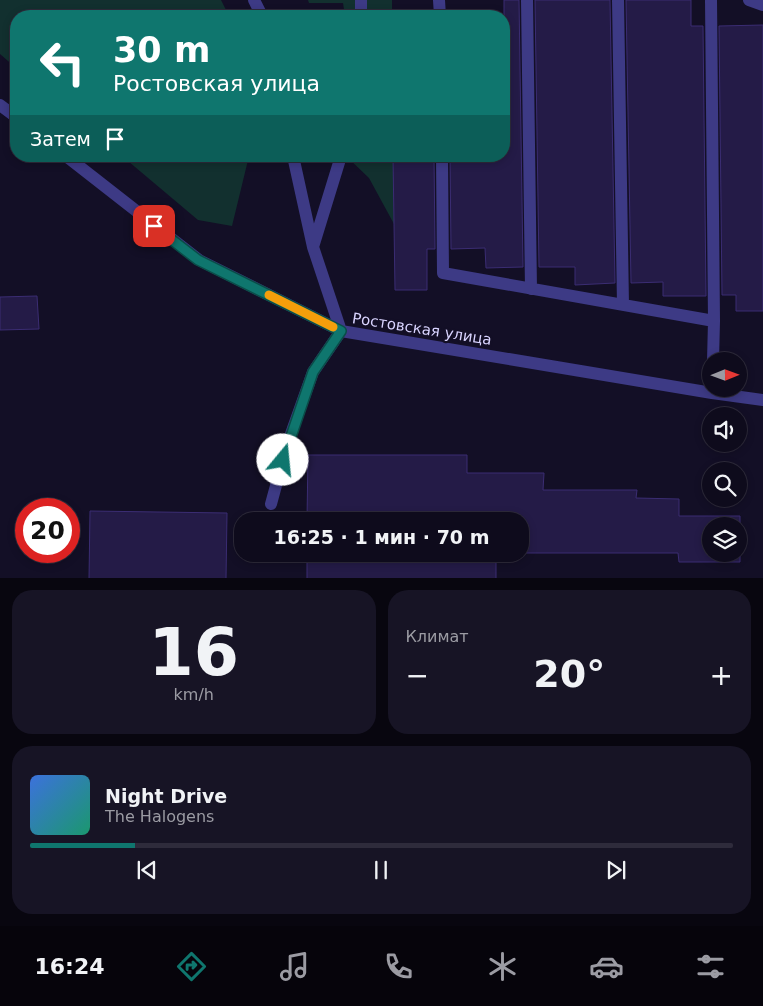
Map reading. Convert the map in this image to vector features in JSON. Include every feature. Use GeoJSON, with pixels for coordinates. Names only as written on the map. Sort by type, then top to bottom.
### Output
{"type":"FeatureCollection","features":[{"type":"Feature","properties":{"kind":"street"},"geometry":{"type":"LineString","coordinates":[[527,0],[531,289]]}},
{"type":"Feature","properties":{"kind":"street"},"geometry":{"type":"LineString","coordinates":[[618,0],[623,305]]}},
{"type":"Feature","properties":{"kind":"street"},"geometry":{"type":"LineString","coordinates":[[712,0],[713,352]]}},
{"type":"Feature","properties":{"kind":"street"},"geometry":{"type":"LineString","coordinates":[[749,0],[763,5]]}},
{"type":"Feature","properties":{"kind":"street"},"geometry":{"type":"LineString","coordinates":[[0,104],[10,112]]}},
{"type":"Feature","properties":{"kind":"street","name":"Ростовская улица"},"geometry":{"type":"LineString","coordinates":[[74,162],[198,260],[341,331],[702,389]]}},
{"type":"Feature","properties":{"kind":"street"},"geometry":{"type":"LineString","coordinates":[[271,504],[287,445],[313,372],[341,331],[313,247],[294,162]]}},
{"type":"Feature","properties":{"kind":"street"},"geometry":{"type":"LineString","coordinates":[[313,247],[339,162]]}},
{"type":"Feature","properties":{"kind":"street"},"geometry":{"type":"LineString","coordinates":[[442,162],[443,274],[714,321]]}},
{"type":"Feature","properties":{"kind":"street","name":"Ростовская улица"},"geometry":{"type":"LineString","coordinates":[[748,397],[763,400]]}},
{"type":"Feature","properties":{"kind":"green space"},"geometry":{"type":"Polygon","coordinates":[[[0,0],[221,0],[226,10],[10,10],[10,63],[0,54],[0,0]]]}},
{"type":"Feature","properties":{"kind":"green space"},"geometry":{"type":"Polygon","coordinates":[[[308,0],[392,0],[392,10],[344,10],[343,3],[309,3],[308,0]]]}},
{"type":"Feature","properties":{"kind":"green space"},"geometry":{"type":"Polygon","coordinates":[[[129,162],[248,162],[232,226],[198,220],[129,162]]]}},
{"type":"Feature","properties":{"kind":"green space"},"geometry":{"type":"Polygon","coordinates":[[[352,162],[393,162],[394,224],[369,178],[352,162]]]}},
{"type":"Feature","properties":{"kind":"building"},"geometry":{"type":"Polygon","coordinates":[[[504,0],[519,0],[523,267],[486,268],[485,248],[451,249],[450,162],[510,162],[510,10],[504,10],[504,0]]]}},
{"type":"Feature","properties":{"kind":"building"},"geometry":{"type":"Polygon","coordinates":[[[535,0],[610,0],[615,283],[575,285],[575,267],[539,267],[535,0]]]}},
{"type":"Feature","properties":{"kind":"building"},"geometry":{"type":"Polygon","coordinates":[[[626,0],[691,0],[691,26],[703,26],[706,296],[663,296],[663,282],[631,283],[626,0]]]}},
{"type":"Feature","properties":{"kind":"building"},"geometry":{"type":"Polygon","coordinates":[[[763,25],[763,311],[736,311],[736,295],[722,295],[719,26],[763,25]]]}},
{"type":"Feature","properties":{"kind":"building"},"geometry":{"type":"Polygon","coordinates":[[[393,162],[434,162],[435,249],[427,249],[427,290],[395,290],[393,162]]]}},
{"type":"Feature","properties":{"kind":"building"},"geometry":{"type":"Polygon","coordinates":[[[37,296],[39,329],[0,330],[0,297],[37,296]]]}},
{"type":"Feature","properties":{"kind":"building"},"geometry":{"type":"Polygon","coordinates":[[[308,455],[467,455],[467,473],[544,473],[543,490],[637,490],[636,498],[679,499],[679,516],[740,516],[702,517],[702,562],[679,562],[678,553],[529,553],[529,512],[307,512],[308,455]]]}},
{"type":"Feature","properties":{"kind":"building"},"geometry":{"type":"Polygon","coordinates":[[[90,511],[227,513],[226,578],[89,578],[90,511]]]}},
{"type":"Feature","properties":{"kind":"building"},"geometry":{"type":"Polygon","coordinates":[[[307,562],[496,562],[496,578],[307,578],[307,562]]]}},
{"type":"Feature","properties":{"kind":"slow traffic"},"geometry":{"type":"LineString","coordinates":[[269,295],[333,327]]}},
{"type":"Feature","properties":{"kind":"route"},"geometry":{"type":"LineString","coordinates":[[154,226],[198,260],[341,331],[313,372],[283,460]]}}]}
